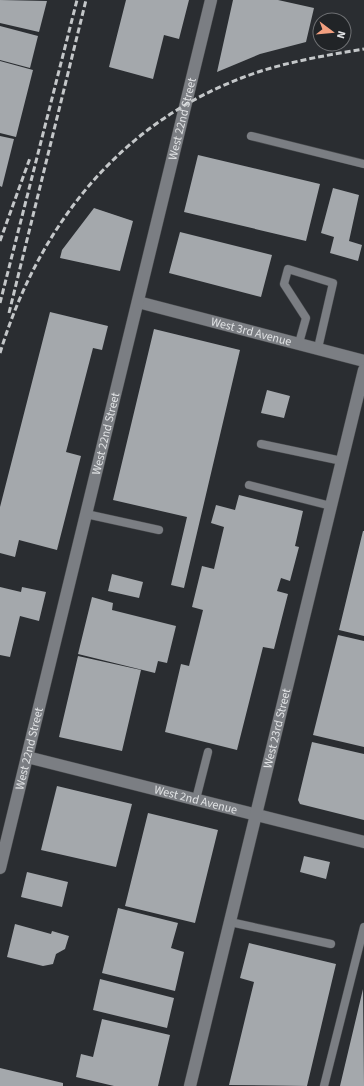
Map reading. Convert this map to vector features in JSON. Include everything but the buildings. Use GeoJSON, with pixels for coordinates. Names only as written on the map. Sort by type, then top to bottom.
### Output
{"type":"FeatureCollection","features":[{"type":"Feature","properties":{"kind":"street","name":"West 22nd Street"},"geometry":{"type":"LineString","coordinates":[[0,868],[211,0]]}},
{"type":"Feature","properties":{"kind":"street","name":"West 3rd Avenue"},"geometry":{"type":"LineString","coordinates":[[138,302],[364,361]]}},
{"type":"Feature","properties":{"kind":"street","name":"West 23rd Street"},"geometry":{"type":"LineString","coordinates":[[190,1086],[364,370]]}},
{"type":"Feature","properties":{"kind":"street","name":"West 2nd Avenue"},"geometry":{"type":"LineString","coordinates":[[27,757],[364,842]]}},
{"type":"Feature","properties":{"kind":"lane"},"geometry":{"type":"LineString","coordinates":[[251,136],[364,164]]}},
{"type":"Feature","properties":{"kind":"lane"},"geometry":{"type":"LineString","coordinates":[[299,343],[306,318],[284,284],[288,269],[333,283],[318,348]]}},
{"type":"Feature","properties":{"kind":"lane"},"geometry":{"type":"LineString","coordinates":[[261,444],[342,461]]}},
{"type":"Feature","properties":{"kind":"lane"},"geometry":{"type":"LineString","coordinates":[[249,485],[331,506]]}},
{"type":"Feature","properties":{"kind":"lane"},"geometry":{"type":"LineString","coordinates":[[86,514],[159,530]]}},
{"type":"Feature","properties":{"kind":"lane"},"geometry":{"type":"LineString","coordinates":[[196,799],[208,752]]}},
{"type":"Feature","properties":{"kind":"lane"},"geometry":{"type":"LineString","coordinates":[[230,922],[331,944]]}},
{"type":"Feature","properties":{"kind":"lane"},"geometry":{"type":"LineString","coordinates":[[324,1086],[364,927]]}},
{"type":"Feature","properties":{"kind":"railway"},"geometry":{"type":"LineString","coordinates":[[0,303],[77,0]]}},
{"type":"Feature","properties":{"kind":"railway"},"geometry":{"type":"LineString","coordinates":[[9,313],[86,0]]}},
{"type":"Feature","properties":{"kind":"railway"},"geometry":{"type":"LineString","coordinates":[[0,353],[17,305],[38,260],[64,218],[94,180],[128,146],[167,116],[210,92],[258,72],[310,59],[364,49]]}},
{"type":"Feature","properties":{"kind":"railway"},"geometry":{"type":"LineString","coordinates":[[0,241],[30,158]]}}]}
